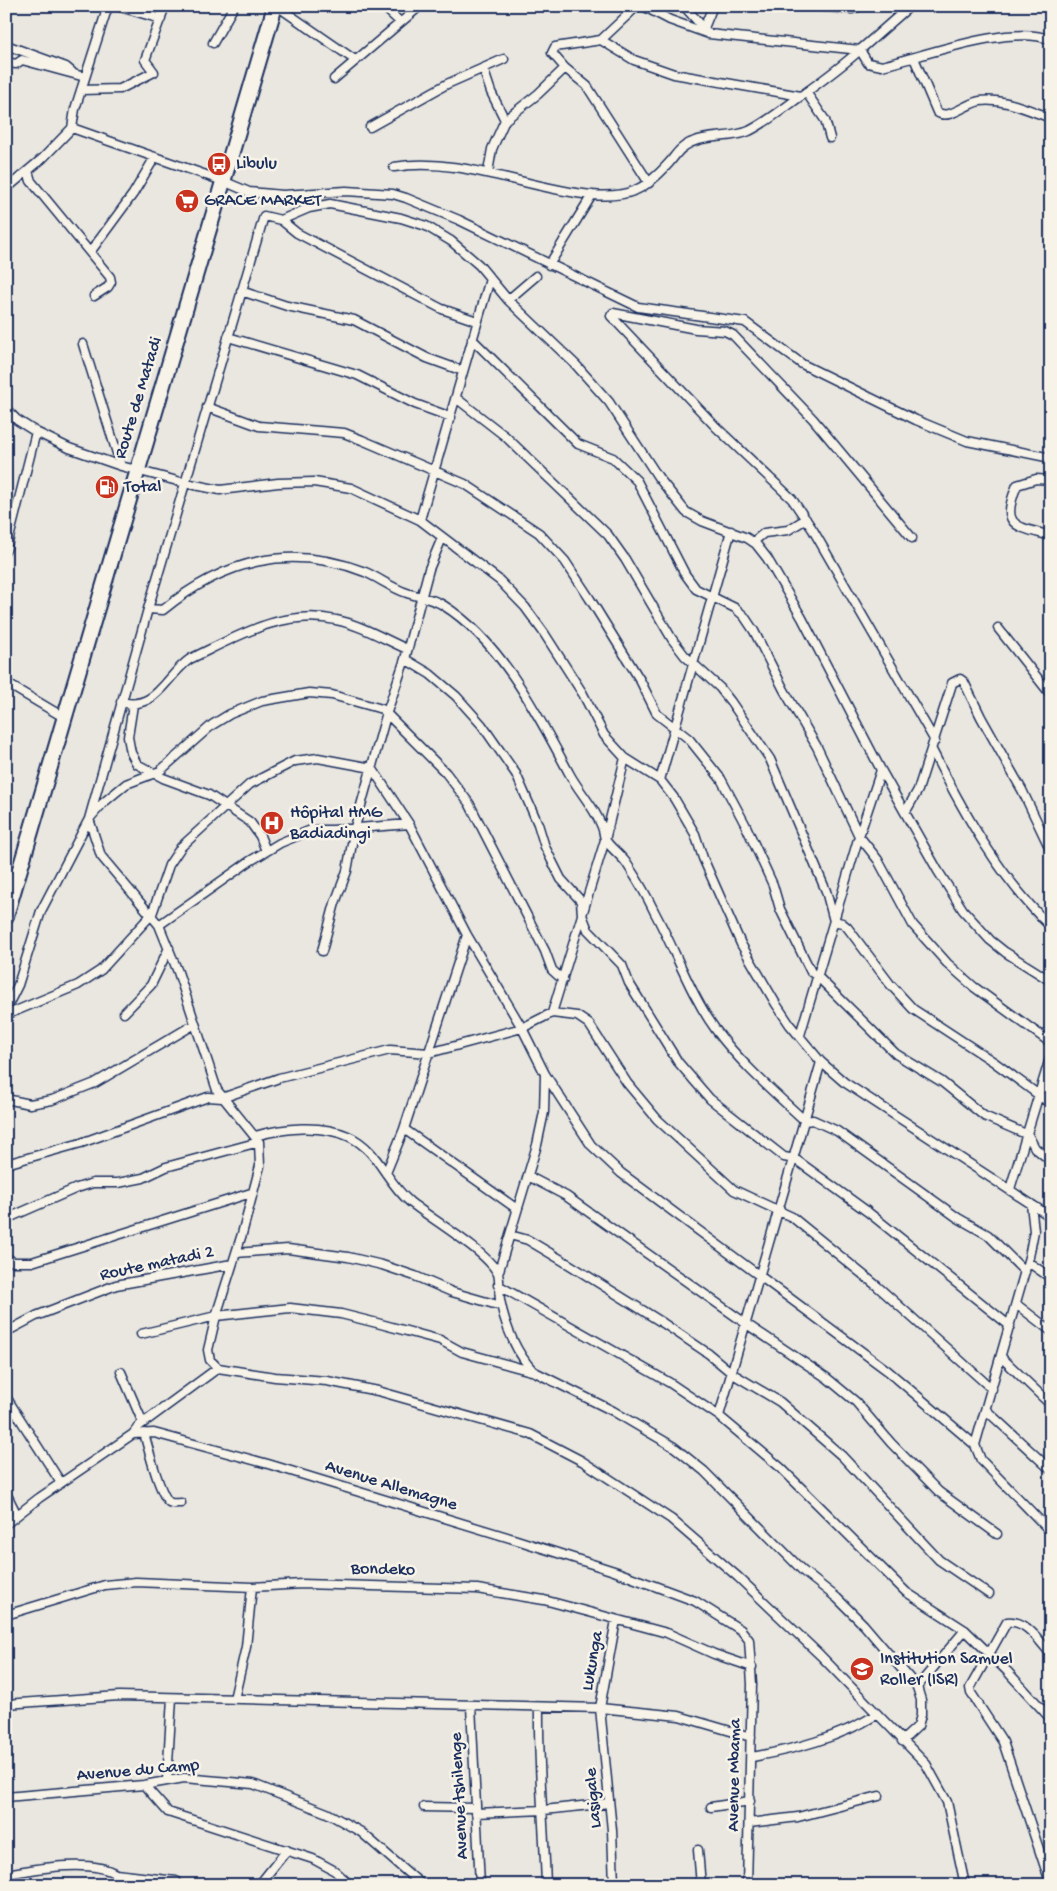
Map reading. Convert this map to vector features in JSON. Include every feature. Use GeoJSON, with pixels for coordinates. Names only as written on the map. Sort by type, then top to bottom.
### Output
{"type":"FeatureCollection","features":[{"type":"Feature","properties":{"kind":"highway","name":"Route de Matadi"},"geometry":{"type":"LineString","coordinates":[[6,916],[11,882],[64,718],[276,6]]}},
{"type":"Feature","properties":{"kind":"street"},"geometry":{"type":"LineString","coordinates":[[6,189],[63,140],[72,128],[75,109],[108,6]]}},
{"type":"Feature","properties":{"kind":"street"},"geometry":{"type":"LineString","coordinates":[[117,6],[161,19]]}},
{"type":"Feature","properties":{"kind":"street"},"geometry":{"type":"LineString","coordinates":[[81,90],[120,88],[154,72],[145,60],[165,6]]}},
{"type":"Feature","properties":{"kind":"street"},"geometry":{"type":"LineString","coordinates":[[213,43],[234,6]]}},
{"type":"Feature","properties":{"kind":"street"},"geometry":{"type":"LineString","coordinates":[[276,6],[355,60]]}},
{"type":"Feature","properties":{"kind":"street"},"geometry":{"type":"LineString","coordinates":[[383,6],[400,22]]}},
{"type":"Feature","properties":{"kind":"street"},"geometry":{"type":"LineString","coordinates":[[334,79],[420,6]]}},
{"type":"Feature","properties":{"kind":"street"},"geometry":{"type":"LineString","coordinates":[[636,6],[601,40],[555,47],[552,53],[565,68],[587,86],[649,183]]}},
{"type":"Feature","properties":{"kind":"street"},"geometry":{"type":"LineString","coordinates":[[644,6],[670,20],[706,31],[860,50]]}},
{"type":"Feature","properties":{"kind":"street"},"geometry":{"type":"LineString","coordinates":[[684,6],[706,31]]}},
{"type":"Feature","properties":{"kind":"street"},"geometry":{"type":"LineString","coordinates":[[706,31],[713,6]]}},
{"type":"Feature","properties":{"kind":"street"},"geometry":{"type":"LineString","coordinates":[[810,6],[852,9],[861,6]]}},
{"type":"Feature","properties":{"kind":"street"},"geometry":{"type":"LineString","coordinates":[[394,167],[416,164],[488,172],[592,194],[626,194],[640,190],[661,172],[677,151],[691,142],[737,135],[750,130],[804,94],[860,50],[910,6]]}},
{"type":"Feature","properties":{"kind":"street"},"geometry":{"type":"LineString","coordinates":[[860,50],[868,63],[876,66],[1004,36],[1034,35],[1051,40]]}},
{"type":"Feature","properties":{"kind":"street"},"geometry":{"type":"LineString","coordinates":[[601,40],[634,60],[674,74],[804,94],[825,120],[830,138]]}},
{"type":"Feature","properties":{"kind":"street"},"geometry":{"type":"LineString","coordinates":[[6,45],[27,58],[64,73],[72,72],[85,77]]}},
{"type":"Feature","properties":{"kind":"street"},"geometry":{"type":"LineString","coordinates":[[6,62],[16,64],[27,58]]}},
{"type":"Feature","properties":{"kind":"street"},"geometry":{"type":"LineString","coordinates":[[914,58],[937,112],[941,115],[948,115],[964,106],[989,101],[1020,107],[1051,118]]}},
{"type":"Feature","properties":{"kind":"street"},"geometry":{"type":"LineString","coordinates":[[370,127],[447,84],[504,59]]}},
{"type":"Feature","properties":{"kind":"street"},"geometry":{"type":"LineString","coordinates":[[484,68],[492,92],[505,120]]}},
{"type":"Feature","properties":{"kind":"street"},"geometry":{"type":"LineString","coordinates":[[488,172],[492,149],[505,120],[538,94],[565,68]]}},
{"type":"Feature","properties":{"kind":"street"},"geometry":{"type":"LineString","coordinates":[[72,128],[223,181],[248,192],[283,195],[346,191],[385,194],[406,198],[459,220],[638,307],[745,322],[802,364],[916,420],[967,441],[1051,458]]}},
{"type":"Feature","properties":{"kind":"street"},"geometry":{"type":"LineString","coordinates":[[91,251],[133,194],[155,157]]}},
{"type":"Feature","properties":{"kind":"street"},"geometry":{"type":"LineString","coordinates":[[28,172],[32,181],[59,216],[91,251],[111,282],[108,287],[94,296]]}},
{"type":"Feature","properties":{"kind":"street"},"geometry":{"type":"LineString","coordinates":[[549,265],[592,194]]}},
{"type":"Feature","properties":{"kind":"street"},"geometry":{"type":"LineString","coordinates":[[280,220],[309,208],[330,204],[402,218],[426,226],[451,242],[490,279],[508,300],[576,365],[609,402],[658,477],[686,512],[753,542],[767,558],[802,618],[881,770],[963,910],[990,940],[1005,952],[1051,981]]}},
{"type":"Feature","properties":{"kind":"street"},"geometry":{"type":"LineString","coordinates":[[6,1009],[18,985],[41,911],[89,819],[240,291],[264,216],[280,220],[297,233],[442,309],[477,321]]}},
{"type":"Feature","properties":{"kind":"street"},"geometry":{"type":"LineString","coordinates":[[508,300],[536,276]]}},
{"type":"Feature","properties":{"kind":"street"},"geometry":{"type":"LineString","coordinates":[[420,520],[490,279]]}},
{"type":"Feature","properties":{"kind":"street"},"geometry":{"type":"LineString","coordinates":[[240,291],[287,306],[354,320],[427,358],[463,371]]}},
{"type":"Feature","properties":{"kind":"street"},"geometry":{"type":"LineString","coordinates":[[912,538],[813,419],[733,335],[725,331],[696,329],[613,313],[611,316],[633,342],[749,459],[792,499],[806,519],[935,741]]}},
{"type":"Feature","properties":{"kind":"street"},"geometry":{"type":"LineString","coordinates":[[228,337],[357,375],[415,404],[451,417]]}},
{"type":"Feature","properties":{"kind":"street"},"geometry":{"type":"LineString","coordinates":[[472,339],[578,444],[613,458],[636,481],[650,504],[685,574],[696,590],[735,608],[744,616],[754,631],[816,747],[859,836],[878,860],[913,925],[925,940],[974,987],[1051,1043]]}},
{"type":"Feature","properties":{"kind":"street"},"geometry":{"type":"LineString","coordinates":[[84,344],[121,466]]}},
{"type":"Feature","properties":{"kind":"street"},"geometry":{"type":"LineString","coordinates":[[456,398],[505,436],[608,536],[625,559],[672,639],[693,663],[720,688],[770,759],[826,891],[834,921]]}},
{"type":"Feature","properties":{"kind":"street"},"geometry":{"type":"LineString","coordinates":[[207,407],[259,426],[344,434],[465,484],[539,533],[565,561],[617,642],[657,714],[689,739],[721,779],[749,833],[773,886],[780,909],[811,972],[896,1054],[942,1082],[984,1116],[1028,1135],[1036,1148],[1051,1161]]}},
{"type":"Feature","properties":{"kind":"street"},"geometry":{"type":"LineString","coordinates":[[6,409],[17,420],[36,432],[69,448],[121,466],[185,483],[220,490],[278,483],[314,482],[351,488],[420,520],[499,580],[525,607],[583,694],[604,735],[625,758],[660,780],[674,798],[694,834],[741,944],[790,1025],[821,1062],[844,1082],[1010,1189],[1051,1218]]}},
{"type":"Feature","properties":{"kind":"street"},"geometry":{"type":"LineString","coordinates":[[6,550],[36,432]]}},
{"type":"Feature","properties":{"kind":"street"},"geometry":{"type":"LineString","coordinates":[[1051,480],[1036,479],[1017,485],[1011,499],[1010,518],[1016,526],[1051,536]]}},
{"type":"Feature","properties":{"kind":"street"},"geometry":{"type":"LineString","coordinates":[[753,542],[764,534],[788,530],[806,519]]}},
{"type":"Feature","properties":{"kind":"street"},"geometry":{"type":"LineString","coordinates":[[660,780],[731,531]]}},
{"type":"Feature","properties":{"kind":"street"},"geometry":{"type":"LineString","coordinates":[[322,951],[347,870],[355,827],[387,712],[405,659],[429,569],[442,538]]}},
{"type":"Feature","properties":{"kind":"street"},"geometry":{"type":"LineString","coordinates":[[148,609],[163,610],[184,592],[212,576],[233,567],[268,558],[294,557],[324,560],[351,567],[375,576],[406,593],[444,605],[476,633],[518,680],[576,786],[602,827],[605,840],[628,865],[654,910],[690,989],[716,1030],[746,1064],[805,1121]]}},
{"type":"Feature","properties":{"kind":"street"},"geometry":{"type":"LineString","coordinates":[[121,702],[133,705],[143,703],[153,697],[182,665],[190,659],[265,624],[303,618],[326,618],[357,626],[407,649]]}},
{"type":"Feature","properties":{"kind":"street"},"geometry":{"type":"LineString","coordinates":[[998,628],[1051,695]]}},
{"type":"Feature","properties":{"kind":"street"},"geometry":{"type":"LineString","coordinates":[[405,659],[430,674],[456,696],[482,725],[516,774],[538,824],[545,847],[561,879],[581,901],[582,914],[595,940],[622,965],[629,983],[684,1069],[710,1099],[733,1118],[759,1135],[784,1157],[795,1160],[868,1212],[1010,1326]]}},
{"type":"Feature","properties":{"kind":"street"},"geometry":{"type":"LineString","coordinates":[[906,811],[918,790],[951,686],[955,681],[960,680],[964,682],[981,717],[1022,790],[1051,851]]}},
{"type":"Feature","properties":{"kind":"street"},"geometry":{"type":"LineString","coordinates":[[6,682],[64,718]]}},
{"type":"Feature","properties":{"kind":"street"},"geometry":{"type":"LineString","coordinates":[[89,819],[103,803],[126,784],[154,774],[212,725],[230,714],[262,701],[309,693],[368,704],[387,712],[446,773],[469,803],[541,942],[552,970],[562,980]]}},
{"type":"Feature","properties":{"kind":"street"},"geometry":{"type":"LineString","coordinates":[[133,705],[128,737],[131,753],[137,764],[154,774],[209,795],[225,808],[250,822],[260,836],[266,851]]}},
{"type":"Feature","properties":{"kind":"street"},"geometry":{"type":"LineString","coordinates":[[932,750],[974,829],[1035,910],[1051,927]]}},
{"type":"Feature","properties":{"kind":"street"},"geometry":{"type":"LineString","coordinates":[[6,1015],[89,979],[126,945],[152,914],[169,865],[181,847],[250,784],[295,761],[318,758],[372,768],[409,824],[466,935],[522,1028],[546,1074],[591,1145],[621,1173],[888,1371],[975,1445],[981,1460],[1051,1532]]}},
{"type":"Feature","properties":{"kind":"street"},"geometry":{"type":"LineString","coordinates":[[552,1013],[605,840],[625,758]]}},
{"type":"Feature","properties":{"kind":"street"},"geometry":{"type":"LineString","coordinates":[[800,1035],[859,836],[881,770]]}},
{"type":"Feature","properties":{"kind":"street"},"geometry":{"type":"LineString","coordinates":[[89,819],[101,856],[112,871],[152,914],[159,925],[169,948],[222,1098],[257,1139],[260,1166],[216,1316],[208,1350],[212,1365],[218,1368],[275,1377],[327,1381],[378,1391],[530,1434],[582,1461],[671,1520],[730,1571],[820,1655],[876,1715],[926,1764],[947,1802],[965,1885]]}},
{"type":"Feature","properties":{"kind":"street"},"geometry":{"type":"LineString","coordinates":[[159,925],[266,851],[311,830],[409,824]]}},
{"type":"Feature","properties":{"kind":"street"},"geometry":{"type":"LineString","coordinates":[[834,921],[842,923],[847,927],[890,984],[913,1009],[994,1062],[1051,1104]]}},
{"type":"Feature","properties":{"kind":"street"},"geometry":{"type":"LineString","coordinates":[[386,1173],[404,1130],[466,935]]}},
{"type":"Feature","properties":{"kind":"street"},"geometry":{"type":"LineString","coordinates":[[124,1013],[151,985],[169,948]]}},
{"type":"Feature","properties":{"kind":"street"},"geometry":{"type":"LineString","coordinates":[[6,1164],[81,1143],[208,1097],[222,1098],[279,1078],[390,1050],[429,1053],[522,1028],[552,1013],[577,1016],[589,1024],[627,1083],[657,1119],[734,1190],[792,1217],[878,1286],[992,1389]]}},
{"type":"Feature","properties":{"kind":"street"},"geometry":{"type":"LineString","coordinates":[[6,1099],[30,1104],[60,1097],[95,1083],[195,1024]]}},
{"type":"Feature","properties":{"kind":"street"},"geometry":{"type":"LineString","coordinates":[[1010,1189],[1040,1097],[1051,1055]]}},
{"type":"Feature","properties":{"kind":"street"},"geometry":{"type":"LineString","coordinates":[[719,1416],[745,1323],[795,1160],[821,1062]]}},
{"type":"Feature","properties":{"kind":"street"},"geometry":{"type":"LineString","coordinates":[[533,1372],[523,1361],[515,1346],[501,1306],[498,1274],[528,1176],[544,1112],[546,1074]]}},
{"type":"Feature","properties":{"kind":"street"},"geometry":{"type":"LineString","coordinates":[[805,1121],[813,1120],[837,1131],[958,1218],[988,1235],[1025,1272]]}},
{"type":"Feature","properties":{"kind":"street"},"geometry":{"type":"LineString","coordinates":[[6,1219],[77,1188],[93,1184],[118,1183],[143,1178],[166,1167],[257,1139],[270,1132],[313,1129],[331,1130],[366,1146],[407,1200],[476,1250],[498,1274]]}},
{"type":"Feature","properties":{"kind":"street"},"geometry":{"type":"LineString","coordinates":[[404,1130],[517,1209]]}},
{"type":"Feature","properties":{"kind":"street"},"geometry":{"type":"LineString","coordinates":[[528,1176],[566,1196],[834,1384],[856,1402],[891,1443],[939,1492],[997,1534]]}},
{"type":"Feature","properties":{"kind":"street"},"geometry":{"type":"LineString","coordinates":[[6,1256],[13,1262],[32,1262],[251,1193]]}},
{"type":"Feature","properties":{"kind":"street"},"geometry":{"type":"LineString","coordinates":[[975,1445],[1028,1262],[1034,1231],[1031,1204]]}},
{"type":"Feature","properties":{"kind":"street"},"geometry":{"type":"LineString","coordinates":[[510,1235],[528,1240],[570,1265],[671,1328],[709,1354],[732,1374],[780,1402],[828,1442],[939,1560],[988,1594]]}},
{"type":"Feature","properties":{"kind":"street"},"geometry":{"type":"LineString","coordinates":[[236,1253],[288,1249],[348,1257],[390,1268],[452,1292],[501,1306]]}},
{"type":"Feature","properties":{"kind":"street"},"geometry":{"type":"LineString","coordinates":[[1028,1262],[1051,1278]]}},
{"type":"Feature","properties":{"kind":"street","name":"Route matadi 2"},"geometry":{"type":"LineString","coordinates":[[6,1332],[36,1316],[116,1285],[232,1264]]}},
{"type":"Feature","properties":{"kind":"street"},"geometry":{"type":"LineString","coordinates":[[498,1286],[670,1383],[719,1416],[781,1468],[906,1592],[965,1630],[1051,1719]]}},
{"type":"Feature","properties":{"kind":"street"},"geometry":{"type":"LineString","coordinates":[[1016,1304],[1051,1332]]}},
{"type":"Feature","properties":{"kind":"street"},"geometry":{"type":"LineString","coordinates":[[141,1334],[216,1316],[290,1308],[341,1314],[440,1340],[462,1352],[533,1372],[613,1410],[674,1447],[704,1471],[803,1571],[837,1598],[864,1625],[917,1687],[921,1700],[921,1716],[918,1726],[902,1741]]}},
{"type":"Feature","properties":{"kind":"street"},"geometry":{"type":"LineString","coordinates":[[1001,1357],[1051,1405]]}},
{"type":"Feature","properties":{"kind":"street"},"geometry":{"type":"LineString","coordinates":[[133,1434],[143,1423],[218,1368]]}},
{"type":"Feature","properties":{"kind":"street"},"geometry":{"type":"LineString","coordinates":[[121,1372],[143,1423]]}},
{"type":"Feature","properties":{"kind":"street"},"geometry":{"type":"LineString","coordinates":[[6,1396],[61,1482]]}},
{"type":"Feature","properties":{"kind":"street"},"geometry":{"type":"LineString","coordinates":[[986,1410],[1051,1470]]}},
{"type":"Feature","properties":{"kind":"street"},"geometry":{"type":"LineString","coordinates":[[144,1432],[158,1478],[168,1500],[173,1504],[181,1503]]}},
{"type":"Feature","properties":{"kind":"street","name":"Avenue Allemagne"},"geometry":{"type":"LineString","coordinates":[[6,1524],[61,1482],[133,1434],[154,1433],[347,1488],[614,1571],[695,1600],[741,1630],[749,1640],[752,1667]]}},
{"type":"Feature","properties":{"kind":"street"},"geometry":{"type":"LineString","coordinates":[[6,1493],[17,1515]]}},
{"type":"Feature","properties":{"kind":"street","name":"Bondeko"},"geometry":{"type":"LineString","coordinates":[[6,1615],[106,1585],[136,1582],[252,1587],[322,1584],[477,1589],[544,1600],[667,1634],[714,1654],[752,1667]]}},
{"type":"Feature","properties":{"kind":"street"},"geometry":{"type":"LineString","coordinates":[[234,1699],[246,1648],[252,1587]]}},
{"type":"Feature","properties":{"kind":"street","name":"Lukunga"},"geometry":{"type":"LineString","coordinates":[[600,1708],[616,1620]]}},
{"type":"Feature","properties":{"kind":"street"},"geometry":{"type":"LineString","coordinates":[[1051,1654],[1026,1627],[1013,1621],[1007,1622],[970,1688],[1003,1742],[1051,1884]]}},
{"type":"Feature","properties":{"kind":"street"},"geometry":{"type":"LineString","coordinates":[[917,1687],[965,1630]]}},
{"type":"Feature","properties":{"kind":"street","name":"Avenue Mbama"},"geometry":{"type":"LineString","coordinates":[[747,1885],[752,1757],[752,1667]]}},
{"type":"Feature","properties":{"kind":"street"},"geometry":{"type":"LineString","coordinates":[[6,1704],[119,1696],[600,1708],[679,1716],[751,1737]]}},
{"type":"Feature","properties":{"kind":"street"},"geometry":{"type":"LineString","coordinates":[[167,1779],[172,1698]]}},
{"type":"Feature","properties":{"kind":"street","name":"Avenue tshilenge"},"geometry":{"type":"LineString","coordinates":[[471,1706],[480,1885]]}},
{"type":"Feature","properties":{"kind":"street"},"geometry":{"type":"LineString","coordinates":[[539,1707],[538,1738],[544,1810],[546,1885]]}},
{"type":"Feature","properties":{"kind":"street","name":"Lasigale"},"geometry":{"type":"LineString","coordinates":[[600,1708],[614,1885]]}},
{"type":"Feature","properties":{"kind":"street"},"geometry":{"type":"LineString","coordinates":[[752,1757],[837,1736],[856,1728],[876,1715]]}},
{"type":"Feature","properties":{"kind":"street","name":"Avenue du Camp"},"geometry":{"type":"LineString","coordinates":[[6,1797],[144,1785],[167,1779],[184,1778],[253,1784],[327,1813],[361,1832],[422,1885]]}},
{"type":"Feature","properties":{"kind":"street"},"geometry":{"type":"LineString","coordinates":[[144,1785],[168,1812],[313,1859],[335,1871],[350,1885]]}},
{"type":"Feature","properties":{"kind":"street"},"geometry":{"type":"LineString","coordinates":[[749,1823],[798,1817],[880,1796]]}},
{"type":"Feature","properties":{"kind":"street"},"geometry":{"type":"LineString","coordinates":[[711,1807],[750,1801]]}},
{"type":"Feature","properties":{"kind":"street"},"geometry":{"type":"LineString","coordinates":[[424,1807],[476,1811],[544,1810],[609,1803]]}},
{"type":"Feature","properties":{"kind":"street"},"geometry":{"type":"LineString","coordinates":[[263,1884],[287,1850]]}},
{"type":"Feature","properties":{"kind":"street"},"geometry":{"type":"LineString","coordinates":[[698,1850],[700,1885]]}},
{"type":"Feature","properties":{"kind":"street"},"geometry":{"type":"LineString","coordinates":[[6,1874],[91,1866],[108,1869],[116,1874],[176,1881]]}},
{"type":"Feature","properties":{"kind":"street"},"geometry":{"type":"LineString","coordinates":[[116,1874],[119,1885]]}},
{"type":"Feature","properties":{"kind":"place","name":"Libulu"},"geometry":{"type":"Point","coordinates":[219,164]}},
{"type":"Feature","properties":{"kind":"place","name":"GRACE MARKET"},"geometry":{"type":"Point","coordinates":[187,201]}},
{"type":"Feature","properties":{"kind":"place","name":"Total"},"geometry":{"type":"Point","coordinates":[107,487]}},
{"type":"Feature","properties":{"kind":"place","name":"Hôpital HMG Badiadingi"},"geometry":{"type":"Point","coordinates":[272,823]}},
{"type":"Feature","properties":{"kind":"place","name":"Institution Samuel Roller (ISR)"},"geometry":{"type":"Point","coordinates":[862,1669]}}]}
